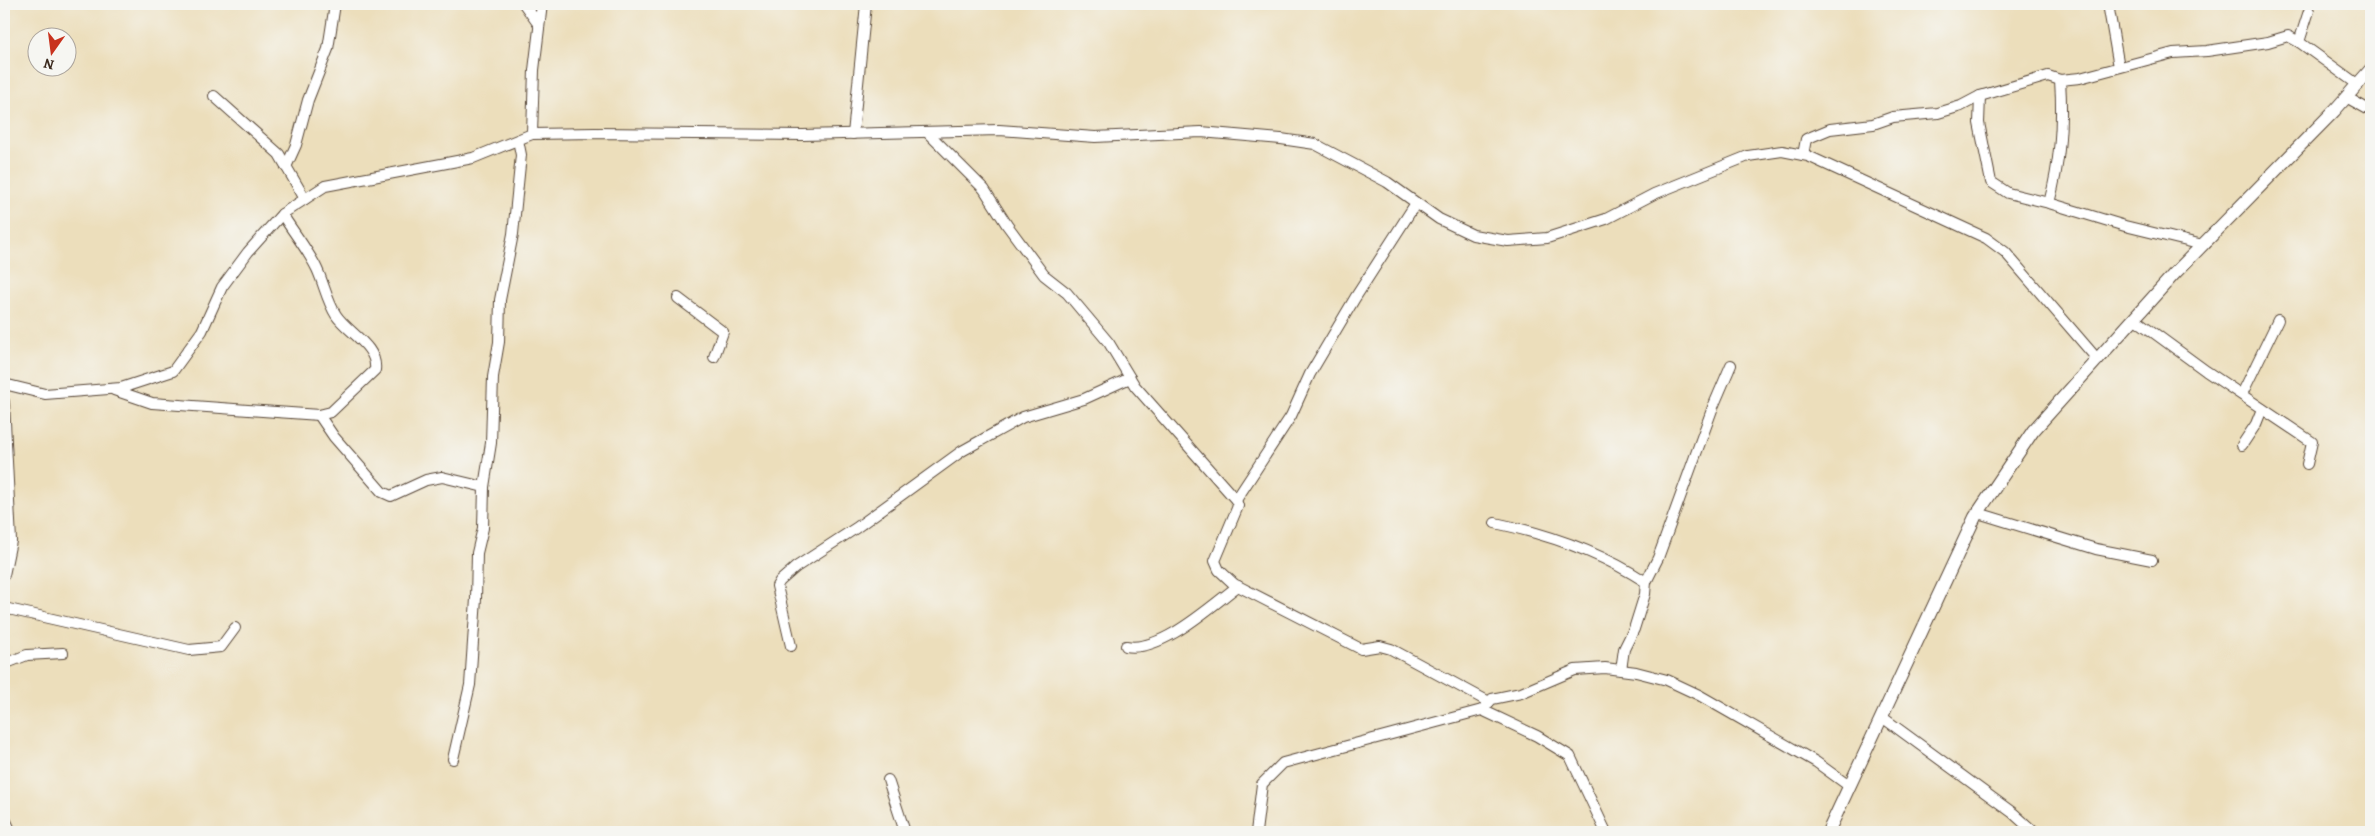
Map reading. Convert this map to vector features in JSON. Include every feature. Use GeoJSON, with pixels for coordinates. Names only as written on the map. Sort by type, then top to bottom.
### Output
{"type":"FeatureCollection","features":[{"type":"Feature","properties":{"kind":"street"},"geometry":{"type":"LineString","coordinates":[[286,167],[296,145],[308,100],[328,49],[335,4]]}},
{"type":"Feature","properties":{"kind":"street"},"geometry":{"type":"LineString","coordinates":[[524,4],[539,25]]}},
{"type":"Feature","properties":{"kind":"street"},"geometry":{"type":"LineString","coordinates":[[532,134],[534,70],[542,4]]}},
{"type":"Feature","properties":{"kind":"street"},"geometry":{"type":"LineString","coordinates":[[853,134],[866,4]]}},
{"type":"Feature","properties":{"kind":"street"},"geometry":{"type":"LineString","coordinates":[[2108,4],[2119,67]]}},
{"type":"Feature","properties":{"kind":"street"},"geometry":{"type":"LineString","coordinates":[[2299,42],[2309,11]]}},
{"type":"Feature","properties":{"kind":"street"},"geometry":{"type":"LineString","coordinates":[[1803,155],[1806,139],[1830,129],[1873,124],[1894,117],[1938,113],[1961,106],[1980,96],[2048,76],[2060,80],[2080,78],[2173,53],[2207,51],[2268,42],[2288,36],[2357,84]]}},
{"type":"Feature","properties":{"kind":"street"},"geometry":{"type":"LineString","coordinates":[[1828,832],[1958,550],[1978,513],[2034,431],[2203,245],[2346,97],[2371,68]]}},
{"type":"Feature","properties":{"kind":"street"},"geometry":{"type":"LineString","coordinates":[[2049,203],[2056,178],[2062,130],[2060,80]]}},
{"type":"Feature","properties":{"kind":"street"},"geometry":{"type":"LineString","coordinates":[[214,96],[279,154],[305,199]]}},
{"type":"Feature","properties":{"kind":"street"},"geometry":{"type":"LineString","coordinates":[[1980,96],[1979,122],[1991,182],[2008,193],[2049,203],[2125,226],[2203,245]]}},
{"type":"Feature","properties":{"kind":"street"},"geometry":{"type":"LineString","coordinates":[[2346,97],[2371,111]]}},
{"type":"Feature","properties":{"kind":"street"},"geometry":{"type":"LineString","coordinates":[[4,384],[45,394],[111,389],[121,388],[174,371],[202,330],[222,287],[248,252],[282,214],[325,186],[473,158],[532,134],[853,134],[999,130],[1095,137],[1201,132],[1316,144],[1387,182],[1439,219],[1472,236],[1508,241],[1547,238],[1606,219],[1654,194],[1748,156],[1782,151],[1803,155],[1884,190],[1986,238],[2005,252],[2098,360]]}},
{"type":"Feature","properties":{"kind":"street"},"geometry":{"type":"LineString","coordinates":[[927,132],[984,190],[1044,275],[1067,293],[1109,343],[1130,378],[1236,500],[1238,506],[1215,561],[1219,570],[1238,586],[1361,648],[1380,646],[1391,649],[1570,756],[1606,832]]}},
{"type":"Feature","properties":{"kind":"street"},"geometry":{"type":"LineString","coordinates":[[453,759],[470,686],[477,553],[483,528],[484,487],[491,443],[493,377],[500,342],[500,300],[513,234],[520,155],[518,140]]}},
{"type":"Feature","properties":{"kind":"street"},"geometry":{"type":"LineString","coordinates":[[1236,500],[1291,416],[1310,374],[1355,298],[1416,203]]}},
{"type":"Feature","properties":{"kind":"street"},"geometry":{"type":"LineString","coordinates":[[111,389],[152,403],[319,415],[330,412],[375,370],[376,364],[356,334],[337,316],[317,268],[282,214]]}},
{"type":"Feature","properties":{"kind":"street"},"geometry":{"type":"LineString","coordinates":[[678,298],[723,332],[714,357]]}},
{"type":"Feature","properties":{"kind":"street"},"geometry":{"type":"LineString","coordinates":[[2135,319],[2312,442],[2307,464]]}},
{"type":"Feature","properties":{"kind":"street"},"geometry":{"type":"LineString","coordinates":[[2242,394],[2278,320]]}},
{"type":"Feature","properties":{"kind":"street"},"geometry":{"type":"LineString","coordinates":[[1621,670],[1624,649],[1634,629],[1645,594],[1646,582],[1658,558],[1713,407],[1732,365]]}},
{"type":"Feature","properties":{"kind":"street"},"geometry":{"type":"LineString","coordinates":[[791,646],[777,586],[796,566],[856,528],[962,451],[1023,417],[1084,399],[1130,378]]}},
{"type":"Feature","properties":{"kind":"street"},"geometry":{"type":"LineString","coordinates":[[4,402],[11,541],[4,575]]}},
{"type":"Feature","properties":{"kind":"street"},"geometry":{"type":"LineString","coordinates":[[2242,444],[2256,424],[2262,409]]}},
{"type":"Feature","properties":{"kind":"street"},"geometry":{"type":"LineString","coordinates":[[319,415],[334,437],[382,492],[391,496],[426,480],[442,477],[484,487]]}},
{"type":"Feature","properties":{"kind":"street"},"geometry":{"type":"LineString","coordinates":[[1978,513],[2096,550],[2152,560]]}},
{"type":"Feature","properties":{"kind":"street"},"geometry":{"type":"LineString","coordinates":[[1495,523],[1556,538],[1631,572],[1646,582]]}},
{"type":"Feature","properties":{"kind":"street"},"geometry":{"type":"LineString","coordinates":[[1126,646],[1136,648],[1152,643],[1185,626],[1238,586]]}},
{"type":"Feature","properties":{"kind":"street"},"geometry":{"type":"LineString","coordinates":[[4,608],[189,650],[221,647],[235,628]]}},
{"type":"Feature","properties":{"kind":"street"},"geometry":{"type":"LineString","coordinates":[[4,664],[27,655],[63,653]]}},
{"type":"Feature","properties":{"kind":"street"},"geometry":{"type":"LineString","coordinates":[[1256,832],[1262,784],[1283,763],[1485,706],[1492,699],[1538,686],[1574,670],[1605,668],[1667,680],[1699,694],[1816,762],[1849,786]]}},
{"type":"Feature","properties":{"kind":"street"},"geometry":{"type":"LineString","coordinates":[[1882,717],[2013,813],[2034,832]]}},
{"type":"Feature","properties":{"kind":"street"},"geometry":{"type":"LineString","coordinates":[[888,780],[905,832]]}},
{"type":"Feature","properties":{"kind":"street"},"geometry":{"type":"LineString","coordinates":[[4,817],[11,832]]}}]}
